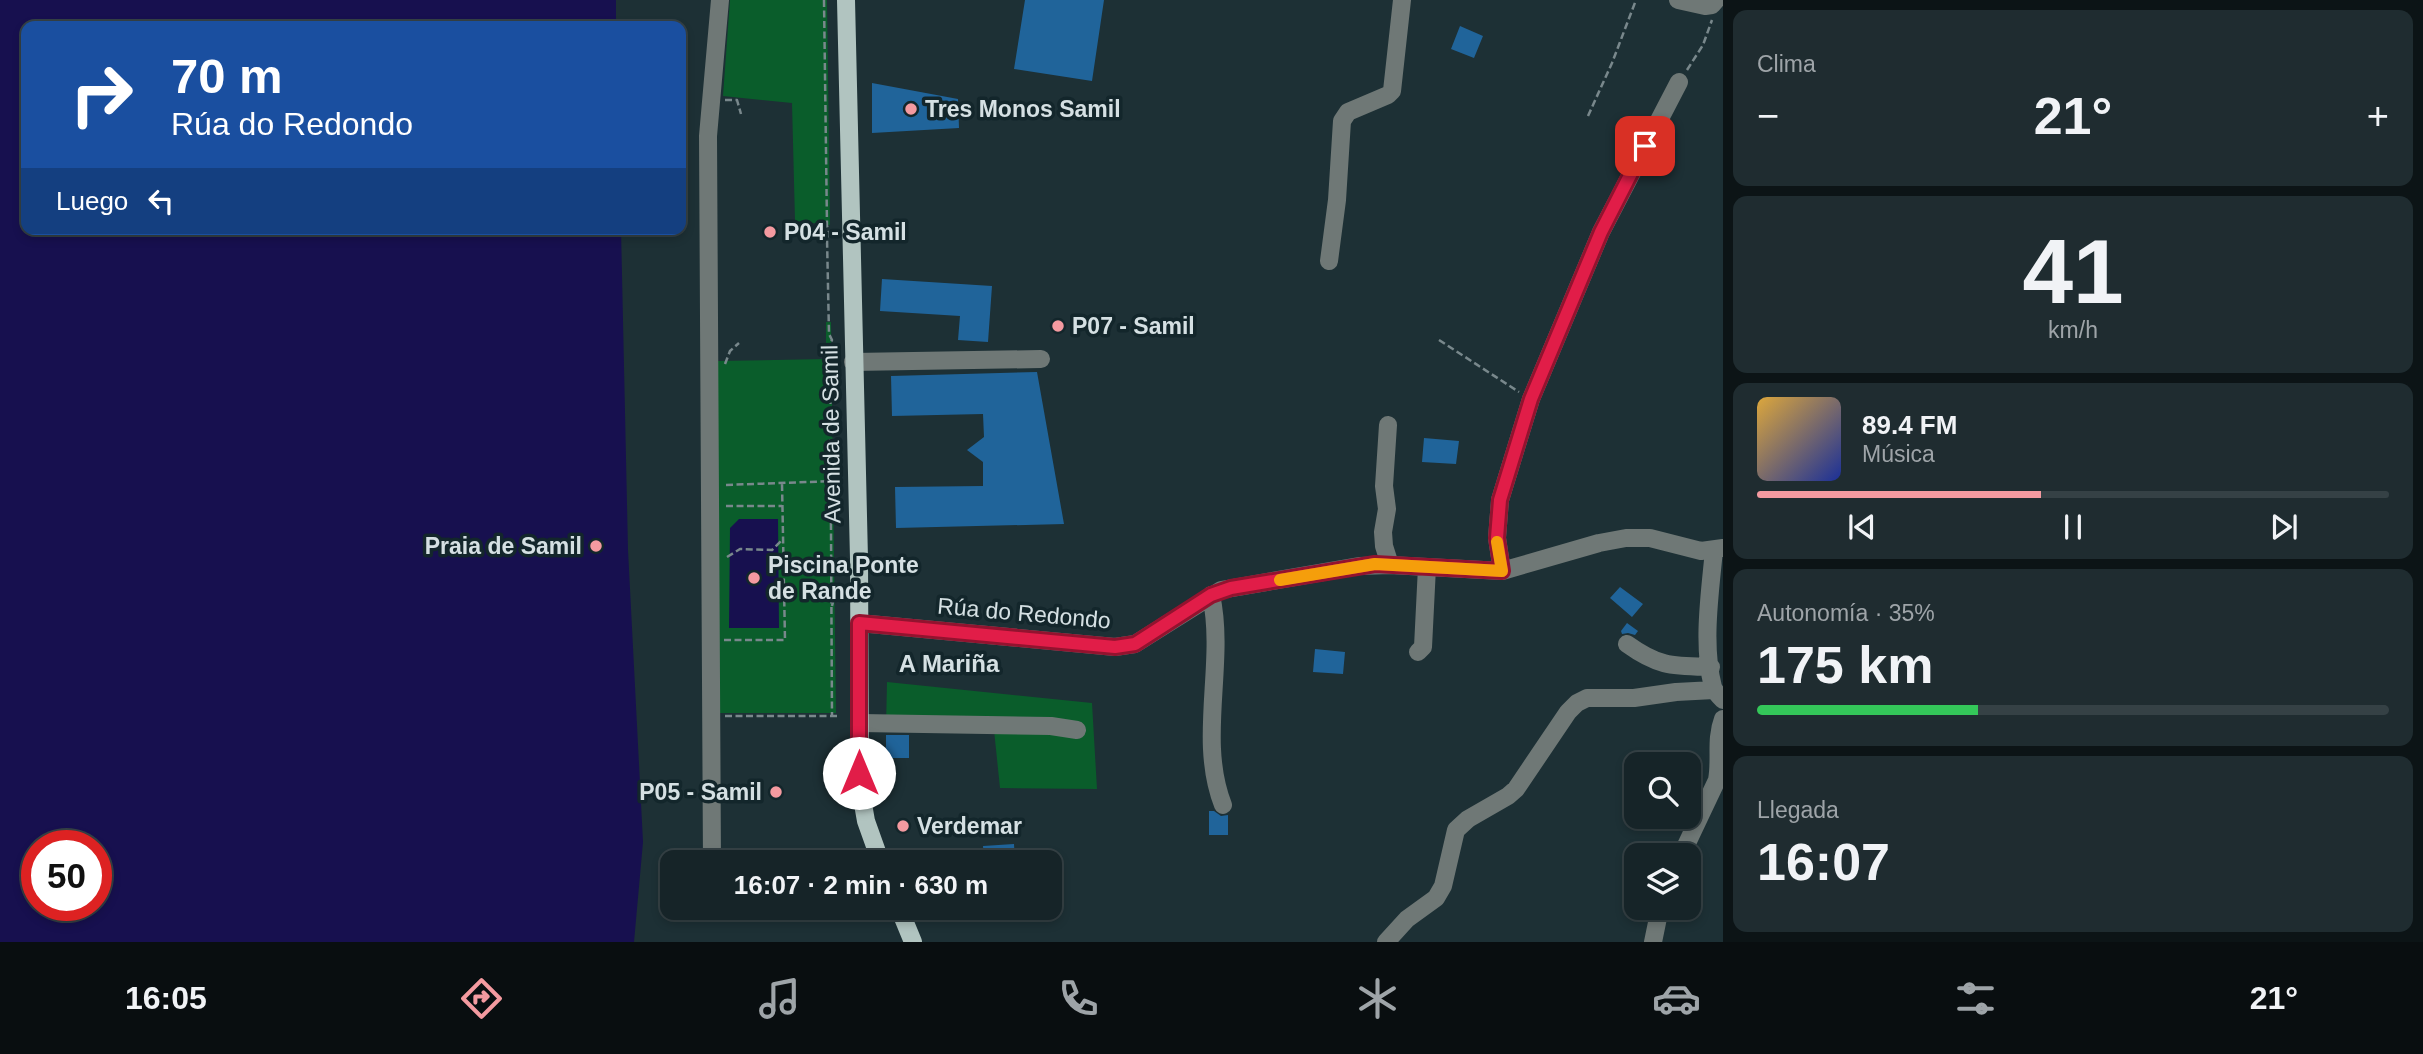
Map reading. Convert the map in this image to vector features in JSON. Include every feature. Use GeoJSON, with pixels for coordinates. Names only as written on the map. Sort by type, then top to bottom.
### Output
{"type":"FeatureCollection","features":[{"type":"Feature","properties":{"kind":"main road","name":"Avenida de Samil"},"geometry":{"type":"LineString","coordinates":[[846,0],[860,787],[862,806],[876,850]]}},
{"type":"Feature","properties":{"kind":"main road"},"geometry":{"type":"LineString","coordinates":[[904,920],[913,942]]}},
{"type":"Feature","properties":{"kind":"street"},"geometry":{"type":"LineString","coordinates":[[712,850],[708,136],[720,0]]}},
{"type":"Feature","properties":{"kind":"street"},"geometry":{"type":"LineString","coordinates":[[1329,261],[1337,200],[1342,121],[1348,112],[1392,91],[1402,0]]}},
{"type":"Feature","properties":{"kind":"street"},"geometry":{"type":"LineString","coordinates":[[1678,0],[1705,6],[1714,2]]}},
{"type":"Feature","properties":{"kind":"street"},"geometry":{"type":"LineString","coordinates":[[1502,571],[1497,538],[1500,500],[1531,399],[1601,232],[1679,82]]}},
{"type":"Feature","properties":{"kind":"street"},"geometry":{"type":"LineString","coordinates":[[853,362],[1041,359]]}},
{"type":"Feature","properties":{"kind":"street"},"geometry":{"type":"LineString","coordinates":[[1388,425],[1384,486],[1387,509],[1383,532],[1390,565]]}},
{"type":"Feature","properties":{"kind":"street","name":"Rúa do Redondo"},"geometry":{"type":"LineString","coordinates":[[859,623],[1115,647],[1135,644],[1211,595],[1231,588],[1360,566],[1502,571],[1626,538],[1650,538],[1701,551],[1718,549]]}},
{"type":"Feature","properties":{"kind":"street"},"geometry":{"type":"LineString","coordinates":[[1386,942],[1407,919],[1436,898],[1443,886],[1456,830],[1468,819],[1501,801],[1516,789],[1554,731],[1577,703],[1587,698],[1634,698],[1676,692],[1718,695],[1711,667],[1709,598],[1718,549]]}},
{"type":"Feature","properties":{"kind":"street"},"geometry":{"type":"LineString","coordinates":[[1418,652],[1423,647],[1427,567]]}},
{"type":"Feature","properties":{"kind":"street"},"geometry":{"type":"LineString","coordinates":[[1211,595],[1216,633],[1213,760],[1217,788],[1223,804]]}},
{"type":"Feature","properties":{"kind":"street"},"geometry":{"type":"LineString","coordinates":[[1627,645],[1657,663],[1711,667]]}},
{"type":"Feature","properties":{"kind":"street"},"geometry":{"type":"LineString","coordinates":[[1687,843],[1717,780],[1718,738],[1723,719]]}},
{"type":"Feature","properties":{"kind":"street"},"geometry":{"type":"LineString","coordinates":[[860,723],[1051,726],[1077,730]]}},
{"type":"Feature","properties":{"kind":"street"},"geometry":{"type":"LineString","coordinates":[[1653,942],[1658,920]]}},
{"type":"Feature","properties":{"kind":"path"},"geometry":{"type":"LineString","coordinates":[[824,0],[827,226],[830,233],[827,238],[831,292],[829,334],[832,340],[835,482],[830,593],[832,716]]}},
{"type":"Feature","properties":{"kind":"path"},"geometry":{"type":"LineString","coordinates":[[1588,116],[1636,0]]}},
{"type":"Feature","properties":{"kind":"path"},"geometry":{"type":"LineString","coordinates":[[1679,82],[1703,45],[1715,11],[1714,2]]}},
{"type":"Feature","properties":{"kind":"path"},"geometry":{"type":"LineString","coordinates":[[711,99],[737,100],[741,114]]}},
{"type":"Feature","properties":{"kind":"path"},"geometry":{"type":"LineString","coordinates":[[1438,340],[1531,399]]}},
{"type":"Feature","properties":{"kind":"path"},"geometry":{"type":"LineString","coordinates":[[709,485],[835,482]]}},
{"type":"Feature","properties":{"kind":"path"},"geometry":{"type":"LineString","coordinates":[[710,640],[785,640],[782,483]]}},
{"type":"Feature","properties":{"kind":"path"},"geometry":{"type":"LineString","coordinates":[[709,506],[782,506]]}},
{"type":"Feature","properties":{"kind":"path"},"geometry":{"type":"LineString","coordinates":[[727,557],[740,549],[772,550],[783,539]]}},
{"type":"Feature","properties":{"kind":"path"},"geometry":{"type":"LineString","coordinates":[[832,590],[836,598],[832,606]]}},
{"type":"Feature","properties":{"kind":"path"},"geometry":{"type":"LineString","coordinates":[[711,716],[837,716]]}},
{"type":"Feature","properties":{"kind":"green space"},"geometry":{"type":"Polygon","coordinates":[[[730,0],[827,0],[830,225],[795,221],[792,103],[723,96],[730,0]]]}},
{"type":"Feature","properties":{"kind":"green space"},"geometry":{"type":"Polygon","coordinates":[[[826,322],[831,322],[836,713],[719,713],[716,361],[826,359],[826,322]]]}},
{"type":"Feature","properties":{"kind":"green space"},"geometry":{"type":"Polygon","coordinates":[[[887,682],[1092,703],[1097,789],[1000,788],[994,730],[886,727],[887,682]]]}},
{"type":"Feature","properties":{"kind":"shaded area"},"geometry":{"type":"Polygon","coordinates":[[[0,0],[616,0],[616,21],[21,21],[21,235],[621,235],[628,550],[643,842],[634,942],[0,942],[0,0]]]}},
{"type":"Feature","properties":{"kind":"shaded area","name":"Piscina Ponte de Rande"},"geometry":{"type":"Polygon","coordinates":[[[739,519],[778,519],[779,628],[729,628],[730,528],[739,519]]]}},
{"type":"Feature","properties":{"kind":"building"},"geometry":{"type":"Polygon","coordinates":[[[1025,0],[1104,0],[1092,81],[1014,69],[1025,0]]]}},
{"type":"Feature","properties":{"kind":"building"},"geometry":{"type":"Polygon","coordinates":[[[1460,26],[1483,36],[1474,58],[1451,49],[1460,26]]]}},
{"type":"Feature","properties":{"kind":"building"},"geometry":{"type":"Polygon","coordinates":[[[872,83],[958,99],[959,128],[872,133],[872,83]]]}},
{"type":"Feature","properties":{"kind":"building"},"geometry":{"type":"Polygon","coordinates":[[[882,279],[992,286],[988,342],[958,340],[960,316],[880,311],[882,279]]]}},
{"type":"Feature","properties":{"kind":"building"},"geometry":{"type":"Polygon","coordinates":[[[1037,372],[1064,524],[896,528],[895,487],[983,486],[983,462],[967,450],[984,437],[983,414],[892,416],[891,376],[1037,372]]]}},
{"type":"Feature","properties":{"kind":"building"},"geometry":{"type":"Polygon","coordinates":[[[1424,438],[1459,441],[1456,464],[1422,462],[1424,438]]]}},
{"type":"Feature","properties":{"kind":"building"},"geometry":{"type":"Polygon","coordinates":[[[1620,587],[1643,604],[1632,617],[1610,598],[1620,587]]]}},
{"type":"Feature","properties":{"kind":"building"},"geometry":{"type":"Polygon","coordinates":[[[1627,623],[1638,631],[1635,635],[1622,634],[1621,631],[1627,623]]]}},
{"type":"Feature","properties":{"kind":"building"},"geometry":{"type":"Polygon","coordinates":[[[1315,649],[1345,652],[1343,674],[1313,672],[1315,649]]]}},
{"type":"Feature","properties":{"kind":"building"},"geometry":{"type":"Polygon","coordinates":[[[886,735],[909,735],[909,758],[886,758],[886,735]]]}},
{"type":"Feature","properties":{"kind":"building"},"geometry":{"type":"Polygon","coordinates":[[[1209,811],[1221,816],[1228,815],[1228,835],[1209,835],[1209,811]]]}},
{"type":"Feature","properties":{"kind":"building"},"geometry":{"type":"Polygon","coordinates":[[[1014,844],[1014,850],[983,850],[983,846],[1014,844]]]}},
{"type":"Feature","properties":{"kind":"slow traffic"},"geometry":{"type":"LineString","coordinates":[[1280,580],[1375,564],[1502,571],[1497,542]]}},
{"type":"Feature","properties":{"kind":"place","name":"Tres Monos Samil"},"geometry":{"type":"Point","coordinates":[911,109]}},
{"type":"Feature","properties":{"kind":"place","name":"P04 - Samil"},"geometry":{"type":"Point","coordinates":[770,232]}},
{"type":"Feature","properties":{"kind":"place","name":"P07 - Samil"},"geometry":{"type":"Point","coordinates":[1058,326]}},
{"type":"Feature","properties":{"kind":"place","name":"Praia de Samil"},"geometry":{"type":"Point","coordinates":[596,546]}},
{"type":"Feature","properties":{"kind":"place","name":"Piscina Ponte de Rande"},"geometry":{"type":"Point","coordinates":[754,578]}},
{"type":"Feature","properties":{"kind":"place","name":"P05 - Samil"},"geometry":{"type":"Point","coordinates":[776,792]}},
{"type":"Feature","properties":{"kind":"place","name":"Verdemar"},"geometry":{"type":"Point","coordinates":[903,826]}},
{"type":"Feature","properties":{"kind":"district","name":"A Mariña"},"geometry":{"type":"Point","coordinates":[949,663]}},
{"type":"Feature","properties":{"kind":"route"},"geometry":{"type":"LineString","coordinates":[[859,773],[859,623],[882,623],[1115,647],[1135,644],[1211,595],[1231,588],[1375,564],[1502,571],[1497,538],[1500,500],[1531,399],[1601,232],[1645,146]]}}]}
